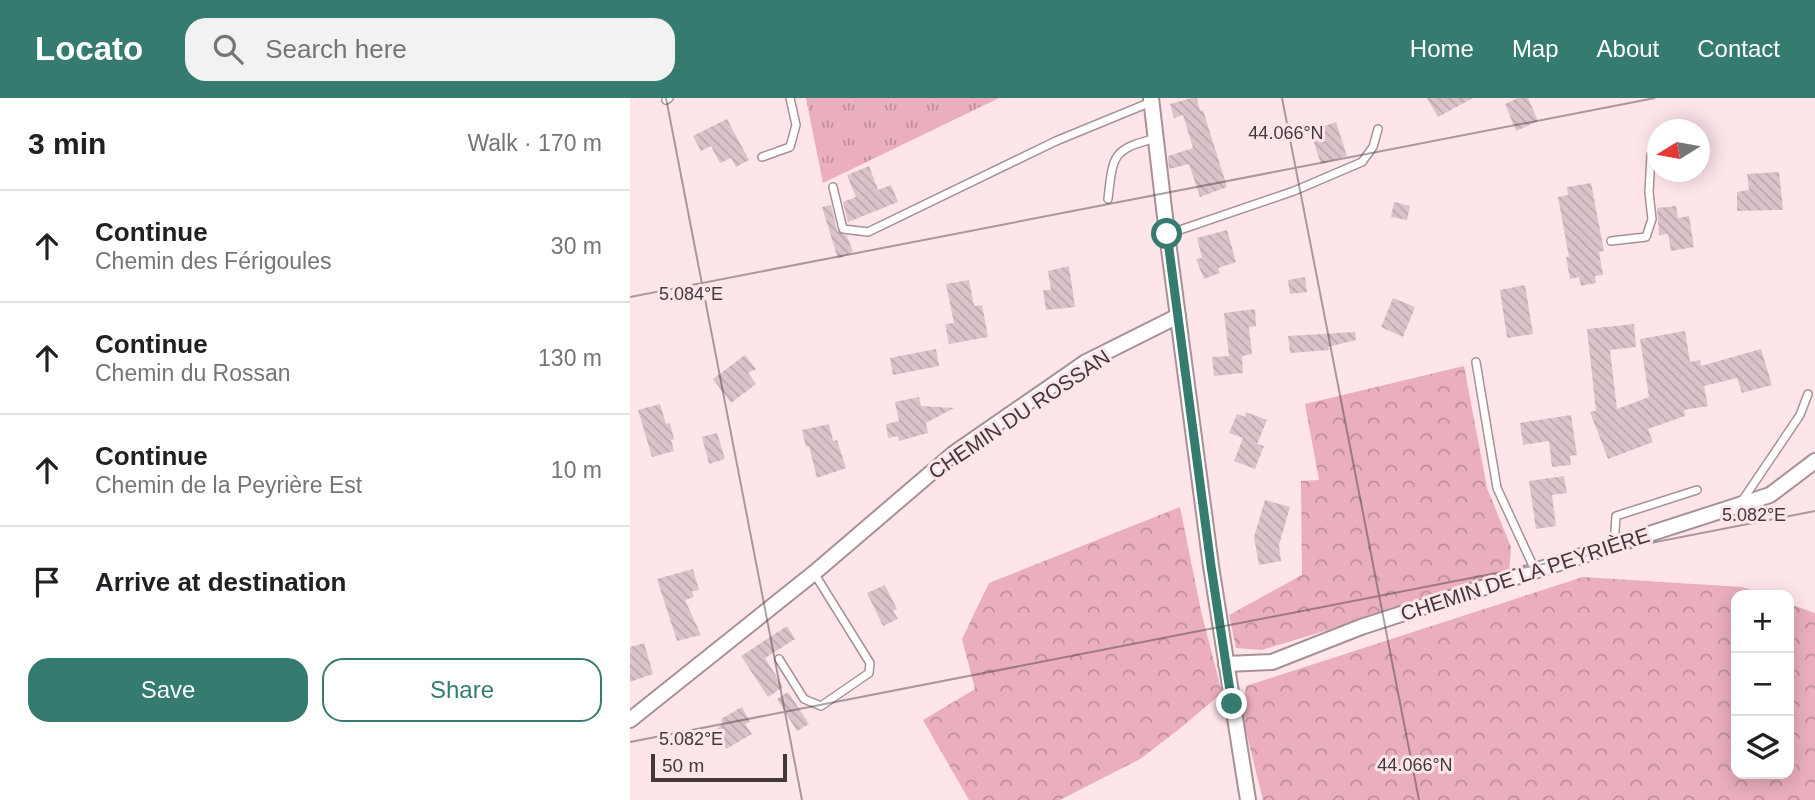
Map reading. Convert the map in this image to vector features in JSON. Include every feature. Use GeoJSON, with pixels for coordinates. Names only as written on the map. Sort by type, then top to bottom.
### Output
{"type":"FeatureCollection","features":[{"type":"Feature","properties":{"kind":"street"},"geometry":{"type":"LineString","coordinates":[[1152,100],[1178,316],[1226,664],[1248,800]]}},
{"type":"Feature","properties":{"kind":"street","name":"CHEMIN DU ROSSAN"},"geometry":{"type":"LineString","coordinates":[[630,720],[814,573],[953,454],[1086,362],[1178,316]]}},
{"type":"Feature","properties":{"kind":"street","name":"CHEMIN DE LA PEYRIÈRE"},"geometry":{"type":"LineString","coordinates":[[1226,664],[1272,662],[1361,627],[1770,495],[1815,461]]}},
{"type":"Feature","properties":{"kind":"lane"},"geometry":{"type":"LineString","coordinates":[[762,158],[790,147],[796,125],[790,98]]}},
{"type":"Feature","properties":{"kind":"lane"},"geometry":{"type":"LineString","coordinates":[[833,187],[843,229],[868,232],[1056,141],[1152,100]]}},
{"type":"Feature","properties":{"kind":"lane"},"geometry":{"type":"LineString","coordinates":[[1167,234],[1293,191],[1362,162],[1373,147],[1378,129]]}},
{"type":"Feature","properties":{"kind":"lane"},"geometry":{"type":"LineString","coordinates":[[1108,199],[1112,164],[1123,148],[1157,138]]}},
{"type":"Feature","properties":{"kind":"lane"},"geometry":{"type":"LineString","coordinates":[[1611,241],[1646,237],[1652,219],[1650,182]]}},
{"type":"Feature","properties":{"kind":"lane"},"geometry":{"type":"LineString","coordinates":[[1476,362],[1497,488],[1535,571]]}},
{"type":"Feature","properties":{"kind":"lane"},"geometry":{"type":"LineString","coordinates":[[1740,505],[1800,415],[1808,394]]}},
{"type":"Feature","properties":{"kind":"lane"},"geometry":{"type":"LineString","coordinates":[[1614,545],[1616,516],[1697,490]]}},
{"type":"Feature","properties":{"kind":"lane"},"geometry":{"type":"LineString","coordinates":[[779,659],[804,699],[821,706],[870,673],[870,663],[814,573]]}},
{"type":"Feature","properties":{"kind":"green space"},"geometry":{"type":"Polygon","coordinates":[[[806,98],[999,98],[823,183],[806,98]]]}},
{"type":"Feature","properties":{"kind":"green space"},"geometry":{"type":"Polygon","coordinates":[[[1464,366],[1487,488],[1511,547],[1509,575],[1262,650],[1236,648],[1229,615],[1302,575],[1301,481],[1319,480],[1305,404],[1464,366]]]}},
{"type":"Feature","properties":{"kind":"green space"},"geometry":{"type":"Polygon","coordinates":[[[1180,507],[1201,611],[1222,693],[1140,759],[1060,800],[969,800],[923,720],[975,689],[962,639],[989,583],[1180,507]]]}},
{"type":"Feature","properties":{"kind":"green space"},"geometry":{"type":"Polygon","coordinates":[[[1583,577],[1742,587],[1751,590],[1731,590],[1731,779],[1794,779],[1794,606],[1815,613],[1815,800],[1263,800],[1242,715],[1246,686],[1583,577]]]}},
{"type":"Feature","properties":{"kind":"building"},"geometry":{"type":"Polygon","coordinates":[[[1197,98],[1200,111],[1203,110],[1227,187],[1200,197],[1189,164],[1169,169],[1168,156],[1193,148],[1183,115],[1174,118],[1170,104],[1197,98]]]}},
{"type":"Feature","properties":{"kind":"building"},"geometry":{"type":"Polygon","coordinates":[[[1427,98],[1473,98],[1438,117],[1427,98]]]}},
{"type":"Feature","properties":{"kind":"building"},"geometry":{"type":"Polygon","coordinates":[[[1518,98],[1528,98],[1538,121],[1516,131],[1505,104],[1518,98]]]}},
{"type":"Feature","properties":{"kind":"building"},"geometry":{"type":"Polygon","coordinates":[[[727,119],[749,160],[736,167],[731,158],[720,163],[711,146],[701,151],[693,136],[727,119]]]}},
{"type":"Feature","properties":{"kind":"building"},"geometry":{"type":"Polygon","coordinates":[[[1336,122],[1347,156],[1321,164],[1310,131],[1336,122]]]}},
{"type":"Feature","properties":{"kind":"building"},"geometry":{"type":"Polygon","coordinates":[[[869,166],[878,190],[891,185],[898,202],[848,222],[843,202],[856,197],[847,175],[869,166]]]}},
{"type":"Feature","properties":{"kind":"building"},"geometry":{"type":"Polygon","coordinates":[[[1779,172],[1783,210],[1737,211],[1737,192],[1749,190],[1747,174],[1779,172]]]}},
{"type":"Feature","properties":{"kind":"building"},"geometry":{"type":"Polygon","coordinates":[[[1591,183],[1604,251],[1599,252],[1603,275],[1595,276],[1596,283],[1581,286],[1579,277],[1570,279],[1566,257],[1569,257],[1558,197],[1568,195],[1567,187],[1591,183]]]}},
{"type":"Feature","properties":{"kind":"building"},"geometry":{"type":"Polygon","coordinates":[[[1394,202],[1410,206],[1407,220],[1391,217],[1394,202]]]}},
{"type":"Feature","properties":{"kind":"building"},"geometry":{"type":"Polygon","coordinates":[[[831,205],[837,231],[847,236],[853,252],[838,259],[822,207],[831,205]]]}},
{"type":"Feature","properties":{"kind":"building"},"geometry":{"type":"Polygon","coordinates":[[[1676,206],[1678,218],[1689,216],[1694,247],[1671,251],[1668,234],[1659,235],[1657,208],[1676,206]]]}},
{"type":"Feature","properties":{"kind":"building"},"geometry":{"type":"Polygon","coordinates":[[[1227,230],[1236,262],[1218,268],[1220,273],[1204,279],[1196,259],[1202,258],[1197,238],[1227,230]]]}},
{"type":"Feature","properties":{"kind":"building"},"geometry":{"type":"Polygon","coordinates":[[[1069,266],[1075,307],[1046,310],[1043,290],[1051,290],[1048,271],[1069,266]]]}},
{"type":"Feature","properties":{"kind":"building"},"geometry":{"type":"Polygon","coordinates":[[[1305,277],[1307,292],[1290,294],[1288,280],[1305,277]]]}},
{"type":"Feature","properties":{"kind":"building"},"geometry":{"type":"Polygon","coordinates":[[[969,280],[974,306],[982,305],[988,337],[949,344],[945,324],[954,323],[946,284],[969,280]]]}},
{"type":"Feature","properties":{"kind":"building"},"geometry":{"type":"Polygon","coordinates":[[[1525,285],[1533,334],[1507,338],[1500,290],[1525,285]]]}},
{"type":"Feature","properties":{"kind":"building"},"geometry":{"type":"Polygon","coordinates":[[[1393,298],[1415,307],[1403,337],[1381,327],[1393,298]]]}},
{"type":"Feature","properties":{"kind":"building"},"geometry":{"type":"Polygon","coordinates":[[[1255,309],[1256,326],[1249,327],[1252,354],[1242,356],[1243,373],[1214,376],[1212,357],[1229,356],[1224,313],[1255,309]]]}},
{"type":"Feature","properties":{"kind":"building"},"geometry":{"type":"Polygon","coordinates":[[[1634,324],[1636,347],[1610,350],[1617,409],[1649,397],[1640,339],[1685,331],[1690,362],[1700,360],[1701,366],[1761,349],[1772,385],[1742,393],[1737,378],[1704,386],[1708,406],[1684,410],[1685,416],[1648,429],[1653,442],[1608,459],[1590,412],[1596,411],[1587,329],[1634,324]]]}},
{"type":"Feature","properties":{"kind":"building"},"geometry":{"type":"Polygon","coordinates":[[[1355,332],[1356,340],[1328,347],[1329,350],[1290,353],[1288,336],[1355,332]]]}},
{"type":"Feature","properties":{"kind":"building"},"geometry":{"type":"Polygon","coordinates":[[[936,349],[939,366],[893,375],[890,358],[936,349]]]}},
{"type":"Feature","properties":{"kind":"building"},"geometry":{"type":"Polygon","coordinates":[[[745,355],[756,369],[748,373],[756,384],[731,403],[713,379],[745,355]]]}},
{"type":"Feature","properties":{"kind":"building"},"geometry":{"type":"Polygon","coordinates":[[[919,397],[921,406],[954,408],[926,423],[928,433],[899,441],[898,436],[888,438],[886,424],[899,421],[895,402],[919,397]]]}},
{"type":"Feature","properties":{"kind":"building"},"geometry":{"type":"Polygon","coordinates":[[[660,404],[666,424],[670,423],[674,451],[652,457],[638,410],[660,404]]]}},
{"type":"Feature","properties":{"kind":"building"},"geometry":{"type":"Polygon","coordinates":[[[1246,412],[1267,420],[1257,444],[1264,446],[1255,469],[1234,461],[1243,438],[1229,433],[1237,414],[1245,417],[1246,412]]]}},
{"type":"Feature","properties":{"kind":"building"},"geometry":{"type":"Polygon","coordinates":[[[1571,415],[1577,455],[1570,456],[1571,465],[1552,467],[1549,441],[1523,445],[1520,423],[1571,415]]]}},
{"type":"Feature","properties":{"kind":"building"},"geometry":{"type":"Polygon","coordinates":[[[829,424],[833,441],[837,440],[846,468],[817,478],[802,430],[829,424]]]}},
{"type":"Feature","properties":{"kind":"building"},"geometry":{"type":"Polygon","coordinates":[[[717,433],[725,459],[709,464],[702,437],[717,433]]]}},
{"type":"Feature","properties":{"kind":"building"},"geometry":{"type":"Polygon","coordinates":[[[1564,476],[1567,493],[1552,495],[1556,526],[1536,529],[1529,481],[1564,476]]]}},
{"type":"Feature","properties":{"kind":"building"},"geometry":{"type":"Polygon","coordinates":[[[1265,500],[1290,507],[1279,545],[1281,561],[1259,565],[1254,537],[1265,500]]]}},
{"type":"Feature","properties":{"kind":"building"},"geometry":{"type":"Polygon","coordinates":[[[693,569],[699,590],[692,591],[694,597],[685,600],[701,635],[677,641],[657,579],[693,569]]]}},
{"type":"Feature","properties":{"kind":"building"},"geometry":{"type":"Polygon","coordinates":[[[885,585],[897,609],[893,611],[898,619],[883,626],[867,593],[885,585]]]}},
{"type":"Feature","properties":{"kind":"building"},"geometry":{"type":"Polygon","coordinates":[[[787,626],[795,639],[765,658],[783,687],[768,697],[741,656],[787,626]]]}},
{"type":"Feature","properties":{"kind":"building"},"geometry":{"type":"Polygon","coordinates":[[[644,643],[653,674],[630,682],[630,647],[644,643]]]}},
{"type":"Feature","properties":{"kind":"building"},"geometry":{"type":"Polygon","coordinates":[[[788,692],[809,724],[797,731],[777,699],[788,692]]]}},
{"type":"Feature","properties":{"kind":"building"},"geometry":{"type":"Polygon","coordinates":[[[742,707],[750,722],[745,724],[752,734],[726,749],[715,730],[723,724],[721,719],[742,707]]]}},
{"type":"Feature","properties":{"kind":"route"},"geometry":{"type":"LineString","coordinates":[[1167,234],[1232,704]]}}]}
